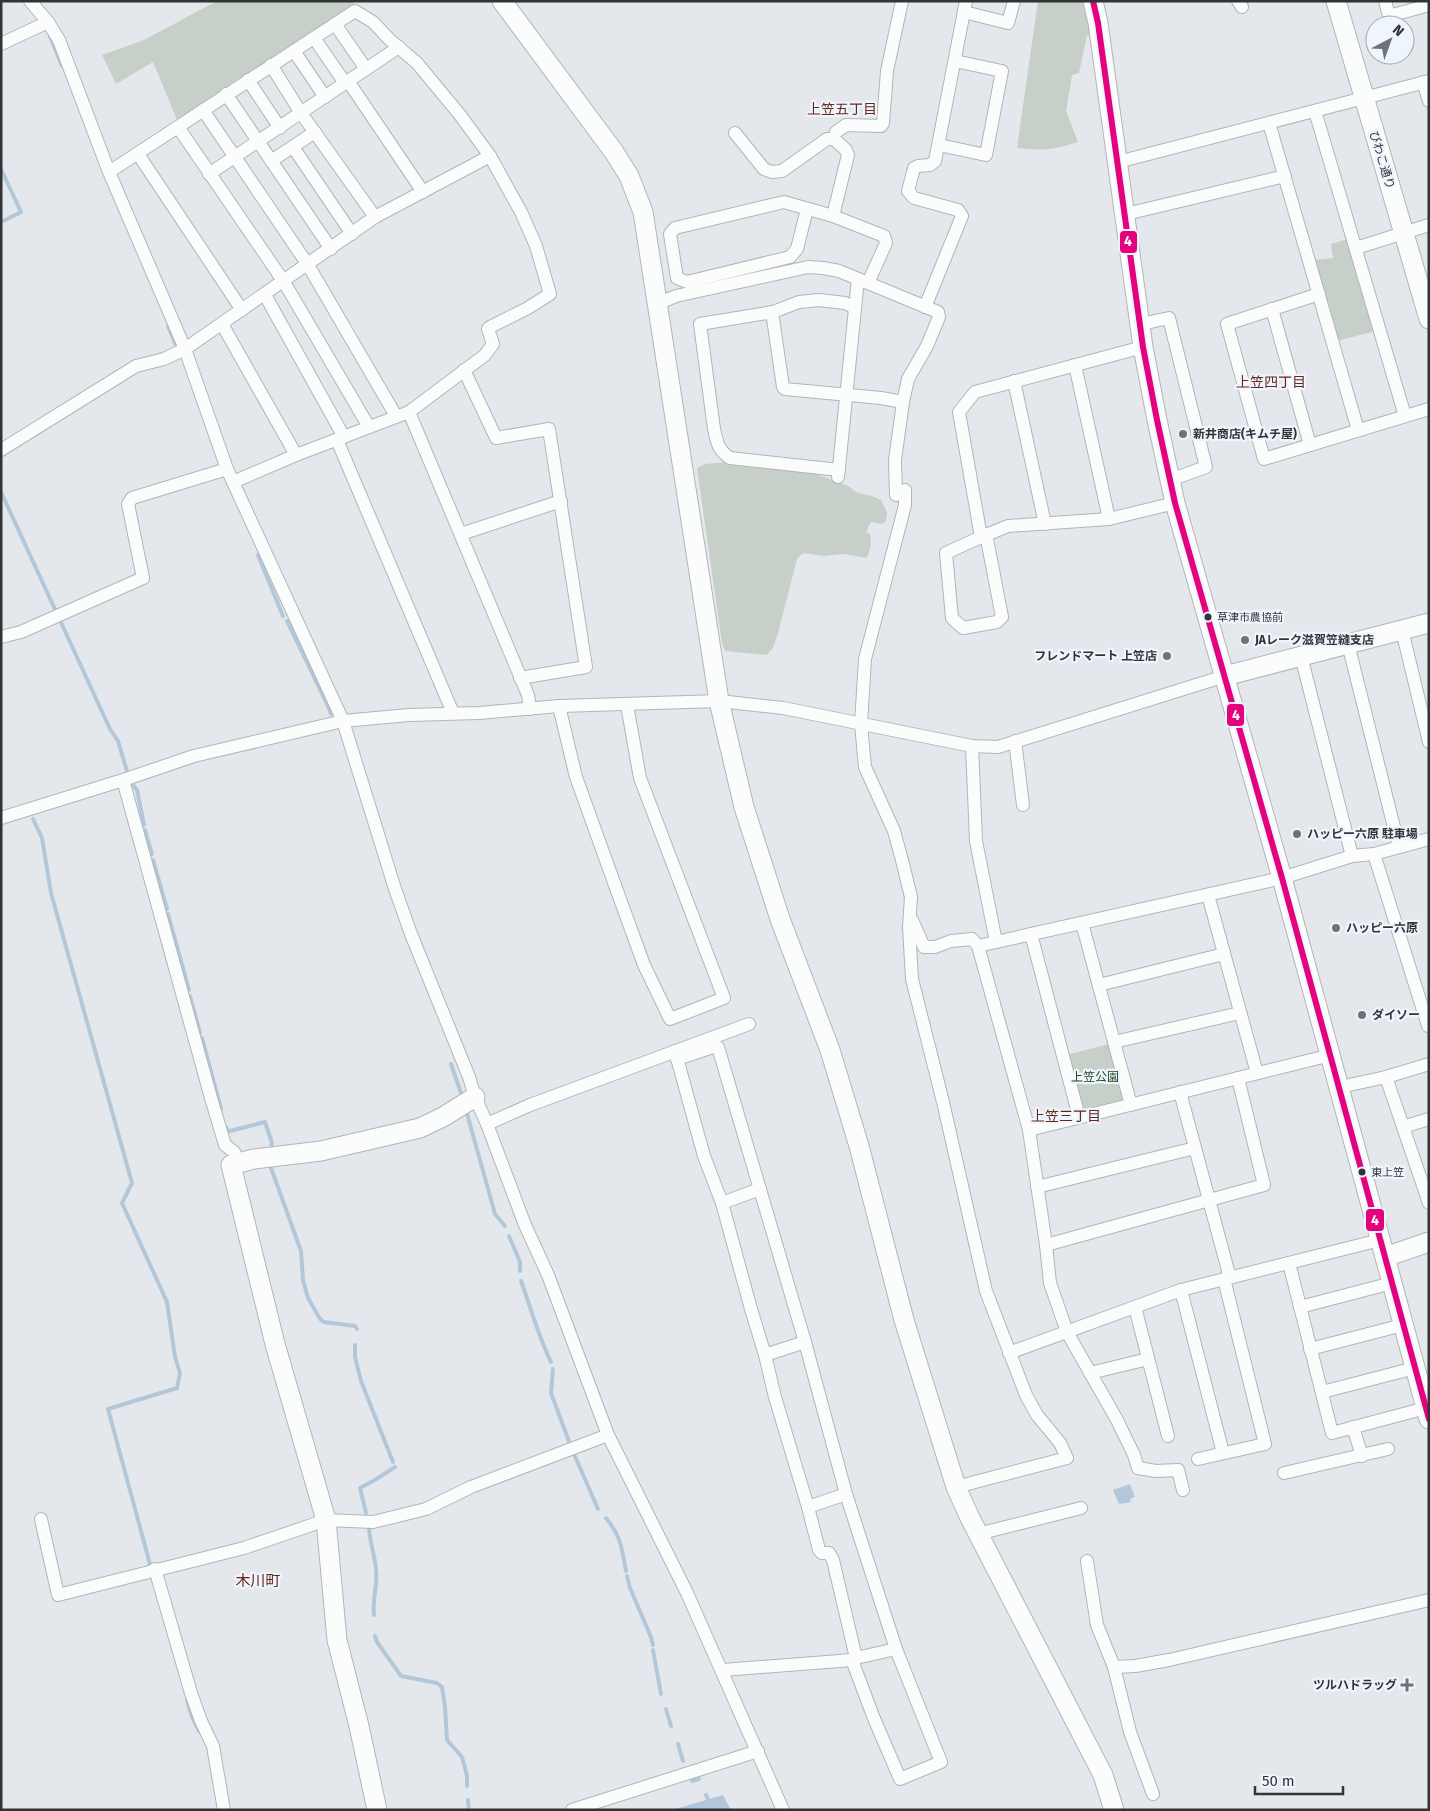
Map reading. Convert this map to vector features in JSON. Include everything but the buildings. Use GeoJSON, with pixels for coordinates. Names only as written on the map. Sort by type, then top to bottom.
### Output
{"type":"FeatureCollection","features":[{"type":"Feature","properties":{"kind":"street"},"geometry":{"type":"LineString","coordinates":[[30,1],[48,22],[58,40],[110,172],[185,349],[227,469],[344,721],[395,889],[411,934],[469,1077],[525,1225],[548,1275],[608,1435],[687,1593],[784,1810]]}},
{"type":"Feature","properties":{"kind":"street"},"geometry":{"type":"LineString","coordinates":[[502,1],[614,152],[629,176],[643,212],[714,701],[744,807],[780,919],[835,1067],[859,1146],[904,1320],[956,1487],[978,1534],[1102,1775],[1114,1810]]}},
{"type":"Feature","properties":{"kind":"street"},"geometry":{"type":"LineString","coordinates":[[836,132],[846,125],[881,126],[883,123],[887,71],[902,1]]}},
{"type":"Feature","properties":{"kind":"street"},"geometry":{"type":"LineString","coordinates":[[925,307],[962,216],[958,210],[914,198],[908,190],[914,168],[930,165],[936,161],[965,7],[1008,23],[1014,1]]}},
{"type":"Feature","properties":{"kind":"street"},"geometry":{"type":"LineString","coordinates":[[1093,1],[1126,214],[1143,347],[1156,420],[1175,503],[1282,878],[1427,1413],[1353,1427],[1332,1434],[1289,1263]]}},
{"type":"Feature","properties":{"kind":"street","name":"びわこ通り"},"geometry":{"type":"LineString","coordinates":[[1336,1],[1429,319]]}},
{"type":"Feature","properties":{"kind":"street"},"geometry":{"type":"LineString","coordinates":[[1385,1],[1389,16],[1429,5]]}},
{"type":"Feature","properties":{"kind":"street"},"geometry":{"type":"LineString","coordinates":[[110,172],[355,11],[373,22],[417,63],[460,115],[490,156],[521,212],[536,246],[550,294],[528,308],[490,327],[488,330],[493,344],[485,355],[409,412],[296,455],[233,482]]}},
{"type":"Feature","properties":{"kind":"street"},"geometry":{"type":"LineString","coordinates":[[1,44],[48,22]]}},
{"type":"Feature","properties":{"kind":"street"},"geometry":{"type":"LineString","coordinates":[[335,24],[366,69]]}},
{"type":"Feature","properties":{"kind":"street"},"geometry":{"type":"LineString","coordinates":[[314,38],[347,82],[423,192]]}},
{"type":"Feature","properties":{"kind":"street"},"geometry":{"type":"LineString","coordinates":[[209,174],[399,47]]}},
{"type":"Feature","properties":{"kind":"street"},"geometry":{"type":"LineString","coordinates":[[294,51],[325,97]]}},
{"type":"Feature","properties":{"kind":"street"},"geometry":{"type":"LineString","coordinates":[[939,144],[986,155],[990,136],[1002,71],[955,61]]}},
{"type":"Feature","properties":{"kind":"street"},"geometry":{"type":"LineString","coordinates":[[271,65],[301,113],[375,217]]}},
{"type":"Feature","properties":{"kind":"street"},"geometry":{"type":"LineString","coordinates":[[248,80],[280,128]]}},
{"type":"Feature","properties":{"kind":"street"},"geometry":{"type":"LineString","coordinates":[[1118,162],[1426,82],[1429,101]]}},
{"type":"Feature","properties":{"kind":"street"},"geometry":{"type":"LineString","coordinates":[[226,94],[331,249]]}},
{"type":"Feature","properties":{"kind":"street"},"geometry":{"type":"LineString","coordinates":[[203,110],[308,265],[396,416]]}},
{"type":"Feature","properties":{"kind":"street"},"geometry":{"type":"LineString","coordinates":[[1315,111],[1405,416]]}},
{"type":"Feature","properties":{"kind":"street"},"geometry":{"type":"LineString","coordinates":[[1270,123],[1358,430]]}},
{"type":"Feature","properties":{"kind":"street"},"geometry":{"type":"LineString","coordinates":[[178,127],[284,282],[369,428]]}},
{"type":"Feature","properties":{"kind":"street"},"geometry":{"type":"LineString","coordinates":[[271,161],[315,132]]}},
{"type":"Feature","properties":{"kind":"street"},"geometry":{"type":"LineString","coordinates":[[736,134],[764,169],[772,172],[782,170],[827,139],[834,139],[846,150],[848,155],[833,216]]}},
{"type":"Feature","properties":{"kind":"street"},"geometry":{"type":"LineString","coordinates":[[293,147],[352,234]]}},
{"type":"Feature","properties":{"kind":"street"},"geometry":{"type":"LineString","coordinates":[[138,154],[242,310]]}},
{"type":"Feature","properties":{"kind":"street"},"geometry":{"type":"LineString","coordinates":[[1,450],[136,366],[164,359],[185,349],[375,217],[490,156]]}},
{"type":"Feature","properties":{"kind":"street"},"geometry":{"type":"LineString","coordinates":[[1126,214],[1285,176]]}},
{"type":"Feature","properties":{"kind":"street"},"geometry":{"type":"LineString","coordinates":[[806,208],[797,249],[790,258],[687,282],[677,278],[670,234],[675,228],[784,202],[806,208],[833,216],[884,236],[886,243],[863,281],[855,308],[838,473],[730,458],[720,451],[717,445],[700,324],[772,312],[799,302],[819,300],[845,303],[855,308]]}},
{"type":"Feature","properties":{"kind":"street"},"geometry":{"type":"LineString","coordinates":[[1356,248],[1429,225]]}},
{"type":"Feature","properties":{"kind":"street"},"geometry":{"type":"LineString","coordinates":[[656,304],[676,296],[808,267],[839,271],[938,312],[940,317],[927,346],[908,379],[903,402],[896,460],[900,493],[905,505],[865,659],[861,724],[865,767],[894,831],[911,897],[912,979],[943,1102],[986,1291],[1026,1395],[1037,1415],[1060,1443],[1067,1458],[956,1487]]}},
{"type":"Feature","properties":{"kind":"street"},"geometry":{"type":"LineString","coordinates":[[1319,294],[1227,324],[1264,459],[1429,409]]}},
{"type":"Feature","properties":{"kind":"street"},"geometry":{"type":"LineString","coordinates":[[265,295],[340,438],[453,713]]}},
{"type":"Feature","properties":{"kind":"street"},"geometry":{"type":"LineString","coordinates":[[1272,309],[1310,445]]}},
{"type":"Feature","properties":{"kind":"street"},"geometry":{"type":"LineString","coordinates":[[772,312],[783,387],[786,390],[881,398],[903,402]]}},
{"type":"Feature","properties":{"kind":"street"},"geometry":{"type":"LineString","coordinates":[[1141,324],[1169,318],[1206,467],[1170,480]]}},
{"type":"Feature","properties":{"kind":"street"},"geometry":{"type":"LineString","coordinates":[[222,324],[296,455]]}},
{"type":"Feature","properties":{"kind":"street"},"geometry":{"type":"LineString","coordinates":[[1143,347],[975,392],[959,412],[984,535],[1002,617],[997,622],[963,628],[952,618],[946,553],[984,535],[1008,526],[1109,519],[1175,503]]}},
{"type":"Feature","properties":{"kind":"street"},"geometry":{"type":"LineString","coordinates":[[1076,365],[1109,519]]}},
{"type":"Feature","properties":{"kind":"street"},"geometry":{"type":"LineString","coordinates":[[464,370],[496,438],[549,430],[586,667],[520,678]]}},
{"type":"Feature","properties":{"kind":"street"},"geometry":{"type":"LineString","coordinates":[[1014,381],[1045,524]]}},
{"type":"Feature","properties":{"kind":"street"},"geometry":{"type":"LineString","coordinates":[[409,412],[528,695],[530,709]]}},
{"type":"Feature","properties":{"kind":"street"},"geometry":{"type":"LineString","coordinates":[[1,637],[21,632],[143,578],[128,504],[132,498],[227,469]]}},
{"type":"Feature","properties":{"kind":"street"},"geometry":{"type":"LineString","coordinates":[[461,534],[561,501]]}},
{"type":"Feature","properties":{"kind":"street"},"geometry":{"type":"LineString","coordinates":[[1,818],[194,756],[344,721],[453,713],[559,706],[714,701],[783,708],[972,746],[998,747],[1225,676],[1429,623]]}},
{"type":"Feature","properties":{"kind":"street"},"geometry":{"type":"LineString","coordinates":[[1402,630],[1429,742]]}},
{"type":"Feature","properties":{"kind":"street"},"geometry":{"type":"LineString","coordinates":[[1348,644],[1399,847]]}},
{"type":"Feature","properties":{"kind":"street"},"geometry":{"type":"LineString","coordinates":[[1301,656],[1352,856]]}},
{"type":"Feature","properties":{"kind":"street"},"geometry":{"type":"LineString","coordinates":[[559,706],[576,777],[589,814],[644,965],[670,1019],[724,998],[640,778],[627,705]]}},
{"type":"Feature","properties":{"kind":"street"},"geometry":{"type":"LineString","coordinates":[[1015,741],[1023,805]]}},
{"type":"Feature","properties":{"kind":"street"},"geometry":{"type":"LineString","coordinates":[[972,746],[976,840],[996,942]]}},
{"type":"Feature","properties":{"kind":"street"},"geometry":{"type":"LineString","coordinates":[[123,780],[225,1145],[234,1152],[239,1163]]}},
{"type":"Feature","properties":{"kind":"street"},"geometry":{"type":"LineString","coordinates":[[978,946],[1282,878],[1352,856],[1374,854],[1429,839]]}},
{"type":"Feature","properties":{"kind":"street"},"geometry":{"type":"LineString","coordinates":[[1374,854],[1428,1026]]}},
{"type":"Feature","properties":{"kind":"street"},"geometry":{"type":"LineString","coordinates":[[1208,894],[1257,1073]]}},
{"type":"Feature","properties":{"kind":"street"},"geometry":{"type":"LineString","coordinates":[[910,908],[913,924],[924,947],[935,947],[951,941],[972,939],[978,946],[1028,1130],[1050,1283],[1067,1332],[1118,1420],[1138,1468],[1156,1471],[1178,1470],[1183,1490]]}},
{"type":"Feature","properties":{"kind":"street"},"geometry":{"type":"LineString","coordinates":[[1082,923],[1131,1105]]}},
{"type":"Feature","properties":{"kind":"street"},"geometry":{"type":"LineString","coordinates":[[1031,934],[1079,1118]]}},
{"type":"Feature","properties":{"kind":"street"},"geometry":{"type":"LineString","coordinates":[[1098,985],[1224,954]]}},
{"type":"Feature","properties":{"kind":"street"},"geometry":{"type":"LineString","coordinates":[[1114,1042],[1240,1013]]}},
{"type":"Feature","properties":{"kind":"street"},"geometry":{"type":"LineString","coordinates":[[487,1124],[530,1105],[676,1055],[749,1024]]}},
{"type":"Feature","properties":{"kind":"street"},"geometry":{"type":"LineString","coordinates":[[718,1047],[805,1342],[846,1494],[896,1649],[941,1762],[900,1779],[873,1716],[854,1659],[833,1560],[829,1553],[819,1550],[722,1203],[704,1156],[676,1055],[718,1047]]}},
{"type":"Feature","properties":{"kind":"street"},"geometry":{"type":"LineString","coordinates":[[1028,1130],[1331,1055]]}},
{"type":"Feature","properties":{"kind":"street"},"geometry":{"type":"LineString","coordinates":[[1340,1088],[1429,1064]]}},
{"type":"Feature","properties":{"kind":"street"},"geometry":{"type":"LineString","coordinates":[[1386,1077],[1403,1127],[1424,1175],[1429,1202]]}},
{"type":"Feature","properties":{"kind":"street"},"geometry":{"type":"LineString","coordinates":[[1046,1245],[1264,1186],[1238,1078]]}},
{"type":"Feature","properties":{"kind":"street"},"geometry":{"type":"LineString","coordinates":[[1180,1092],[1210,1201],[1265,1444],[1198,1459]]}},
{"type":"Feature","properties":{"kind":"street"},"geometry":{"type":"LineString","coordinates":[[377,1810],[359,1726],[337,1640],[326,1520],[275,1344],[231,1165],[254,1159],[321,1151],[420,1128],[443,1117],[475,1096]]}},
{"type":"Feature","properties":{"kind":"street"},"geometry":{"type":"LineString","coordinates":[[1403,1127],[1429,1119]]}},
{"type":"Feature","properties":{"kind":"street"},"geometry":{"type":"LineString","coordinates":[[1037,1187],[1195,1148]]}},
{"type":"Feature","properties":{"kind":"street"},"geometry":{"type":"LineString","coordinates":[[722,1203],[760,1189]]}},
{"type":"Feature","properties":{"kind":"street"},"geometry":{"type":"LineString","coordinates":[[1009,1353],[1181,1290],[1289,1263],[1429,1242]]}},
{"type":"Feature","properties":{"kind":"street"},"geometry":{"type":"LineString","coordinates":[[1300,1307],[1392,1283]]}},
{"type":"Feature","properties":{"kind":"street"},"geometry":{"type":"LineString","coordinates":[[1181,1290],[1223,1453]]}},
{"type":"Feature","properties":{"kind":"street"},"geometry":{"type":"LineString","coordinates":[[1135,1307],[1168,1436]]}},
{"type":"Feature","properties":{"kind":"street"},"geometry":{"type":"LineString","coordinates":[[1310,1349],[1403,1325]]}},
{"type":"Feature","properties":{"kind":"street"},"geometry":{"type":"LineString","coordinates":[[765,1354],[805,1342]]}},
{"type":"Feature","properties":{"kind":"street"},"geometry":{"type":"LineString","coordinates":[[1090,1372],[1148,1359]]}},
{"type":"Feature","properties":{"kind":"street"},"geometry":{"type":"LineString","coordinates":[[1322,1392],[1415,1368]]}},
{"type":"Feature","properties":{"kind":"street"},"geometry":{"type":"LineString","coordinates":[[1353,1427],[1362,1456]]}},
{"type":"Feature","properties":{"kind":"street"},"geometry":{"type":"LineString","coordinates":[[41,1519],[58,1595],[244,1548],[326,1520],[373,1522],[426,1509],[471,1486],[608,1435]]}},
{"type":"Feature","properties":{"kind":"street"},"geometry":{"type":"LineString","coordinates":[[1284,1473],[1362,1456],[1388,1448]]}},
{"type":"Feature","properties":{"kind":"street"},"geometry":{"type":"LineString","coordinates":[[808,1507],[846,1494]]}},
{"type":"Feature","properties":{"kind":"street"},"geometry":{"type":"LineString","coordinates":[[978,1534],[1081,1508]]}},
{"type":"Feature","properties":{"kind":"street"},"geometry":{"type":"LineString","coordinates":[[1087,1561],[1097,1624],[1114,1667],[1130,1732],[1153,1794]]}},
{"type":"Feature","properties":{"kind":"street"},"geometry":{"type":"LineString","coordinates":[[155,1569],[192,1694],[201,1721],[213,1746],[224,1810]]}},
{"type":"Feature","properties":{"kind":"street"},"geometry":{"type":"LineString","coordinates":[[1114,1667],[1135,1666],[1169,1660],[1429,1600]]}},
{"type":"Feature","properties":{"kind":"street"},"geometry":{"type":"LineString","coordinates":[[722,1670],[854,1659],[896,1649]]}},
{"type":"Feature","properties":{"kind":"street"},"geometry":{"type":"LineString","coordinates":[[572,1810],[758,1751]]}},
{"type":"Feature","properties":{"kind":"green space"},"geometry":{"type":"Polygon","coordinates":[[[217,1],[351,1],[356,6],[178,122],[153,62],[116,84],[102,55],[144,40],[217,1]]]}},
{"type":"Feature","properties":{"kind":"green space"},"geometry":{"type":"Polygon","coordinates":[[[1038,1],[1087,1],[1094,34],[1087,35],[1079,73],[1072,75],[1066,111],[1078,142],[1042,150],[1017,148],[1038,1]]]}},
{"type":"Feature","properties":{"kind":"green space"},"geometry":{"type":"Polygon","coordinates":[[[1348,239],[1375,331],[1337,341],[1314,260],[1333,258],[1331,244],[1348,239]]]}},
{"type":"Feature","properties":{"kind":"green space"},"geometry":{"type":"Polygon","coordinates":[[[728,462],[770,469],[811,472],[848,486],[858,493],[881,500],[887,512],[886,521],[882,524],[871,522],[866,532],[870,534],[871,546],[867,558],[844,554],[824,556],[803,553],[797,559],[778,633],[773,648],[767,655],[725,651],[722,643],[697,468],[705,464],[728,462]]]}},
{"type":"Feature","properties":{"kind":"green space","name":"上笠公園"},"geometry":{"type":"Polygon","coordinates":[[[1109,1044],[1124,1096],[1122,1100],[1082,1110],[1066,1055],[1109,1044]]]}},
{"type":"Feature","properties":{"kind":"water"},"geometry":{"type":"Polygon","coordinates":[[[1130,1484],[1135,1497],[1130,1499],[1131,1502],[1119,1504],[1113,1490],[1130,1484]]]}},
{"type":"Feature","properties":{"kind":"water"},"geometry":{"type":"Polygon","coordinates":[[[723,1795],[731,1810],[672,1810],[723,1795]]]}},
{"type":"Feature","properties":{"kind":"waterway"},"geometry":{"type":"LineString","coordinates":[[50,36],[62,66]]}},
{"type":"Feature","properties":{"kind":"waterway"},"geometry":{"type":"LineString","coordinates":[[1,169],[21,212],[1,222]]}},
{"type":"Feature","properties":{"kind":"waterway"},"geometry":{"type":"LineString","coordinates":[[168,326],[173,338]]}},
{"type":"Feature","properties":{"kind":"waterway"},"geometry":{"type":"LineString","coordinates":[[174,341],[176,345]]}},
{"type":"Feature","properties":{"kind":"waterway"},"geometry":{"type":"LineString","coordinates":[[1,492],[110,729],[118,741],[127,771]]}},
{"type":"Feature","properties":{"kind":"waterway"},"geometry":{"type":"LineString","coordinates":[[258,555],[283,616]]}},
{"type":"Feature","properties":{"kind":"waterway"},"geometry":{"type":"LineString","coordinates":[[287,621],[331,714]]}},
{"type":"Feature","properties":{"kind":"waterway"},"geometry":{"type":"LineString","coordinates":[[133,785],[137,790],[144,825]]}},
{"type":"Feature","properties":{"kind":"waterway"},"geometry":{"type":"LineString","coordinates":[[33,819],[42,838],[51,893],[132,1183],[122,1203],[167,1302],[175,1357],[180,1373],[177,1388],[108,1409],[151,1568]]}},
{"type":"Feature","properties":{"kind":"waterway"},"geometry":{"type":"LineString","coordinates":[[145,830],[152,854]]}},
{"type":"Feature","properties":{"kind":"waterway"},"geometry":{"type":"LineString","coordinates":[[153,860],[167,909]]}},
{"type":"Feature","properties":{"kind":"waterway"},"geometry":{"type":"LineString","coordinates":[[168,914],[189,990]]}},
{"type":"Feature","properties":{"kind":"waterway"},"geometry":{"type":"LineString","coordinates":[[190,996],[200,1033]]}},
{"type":"Feature","properties":{"kind":"waterway"},"geometry":{"type":"LineString","coordinates":[[202,1038],[221,1109]]}},
{"type":"Feature","properties":{"kind":"waterway"},"geometry":{"type":"LineString","coordinates":[[451,1064],[462,1096]]}},
{"type":"Feature","properties":{"kind":"waterway"},"geometry":{"type":"LineString","coordinates":[[466,1110],[495,1214],[505,1226]]}},
{"type":"Feature","properties":{"kind":"waterway"},"geometry":{"type":"LineString","coordinates":[[226,1127],[230,1131],[265,1122],[272,1143],[271,1151]]}},
{"type":"Feature","properties":{"kind":"waterway"},"geometry":{"type":"LineString","coordinates":[[270,1165],[301,1251],[303,1280],[308,1298],[320,1319],[324,1322],[355,1326],[357,1329]]}},
{"type":"Feature","properties":{"kind":"waterway"},"geometry":{"type":"LineString","coordinates":[[509,1236],[520,1262],[520,1271]]}},
{"type":"Feature","properties":{"kind":"waterway"},"geometry":{"type":"LineString","coordinates":[[521,1281],[538,1332],[551,1362]]}},
{"type":"Feature","properties":{"kind":"waterway"},"geometry":{"type":"LineString","coordinates":[[355,1345],[355,1357],[361,1381],[393,1462]]}},
{"type":"Feature","properties":{"kind":"waterway"},"geometry":{"type":"LineString","coordinates":[[553,1369],[551,1393],[570,1444]]}},
{"type":"Feature","properties":{"kind":"waterway"},"geometry":{"type":"LineString","coordinates":[[574,1454],[598,1509]]}},
{"type":"Feature","properties":{"kind":"waterway"},"geometry":{"type":"LineString","coordinates":[[366,1513],[360,1488],[395,1467]]}},
{"type":"Feature","properties":{"kind":"waterway"},"geometry":{"type":"LineString","coordinates":[[606,1518],[618,1537],[626,1571]]}},
{"type":"Feature","properties":{"kind":"waterway"},"geometry":{"type":"LineString","coordinates":[[369,1526],[376,1576],[374,1615]]}},
{"type":"Feature","properties":{"kind":"waterway"},"geometry":{"type":"LineString","coordinates":[[627,1576],[653,1645]]}},
{"type":"Feature","properties":{"kind":"waterway"},"geometry":{"type":"LineString","coordinates":[[375,1636],[377,1642],[401,1676],[437,1683],[442,1687],[447,1740],[462,1757],[467,1776],[467,1786]]}},
{"type":"Feature","properties":{"kind":"waterway"},"geometry":{"type":"LineString","coordinates":[[653,1650],[661,1694]]}},
{"type":"Feature","properties":{"kind":"waterway"},"geometry":{"type":"LineString","coordinates":[[187,1700],[199,1731]]}},
{"type":"Feature","properties":{"kind":"waterway"},"geometry":{"type":"LineString","coordinates":[[666,1709],[671,1726]]}},
{"type":"Feature","properties":{"kind":"waterway"},"geometry":{"type":"LineString","coordinates":[[678,1744],[683,1761]]}},
{"type":"Feature","properties":{"kind":"waterway"},"geometry":{"type":"LineString","coordinates":[[692,1781],[699,1779]]}},
{"type":"Feature","properties":{"kind":"waterway"},"geometry":{"type":"LineString","coordinates":[[706,1795],[708,1799]]}},
{"type":"Feature","properties":{"kind":"waterway"},"geometry":{"type":"LineString","coordinates":[[468,1800],[469,1810]]}},
{"type":"Feature","properties":{"kind":"transit line","name":"4"},"geometry":{"type":"LineString","coordinates":[[1093,1],[1098,23],[1143,347],[1175,503],[1282,878],[1429,1419]]}},
{"type":"Feature","properties":{"kind":"place","name":"新井商店(キムチ屋)"},"geometry":{"type":"Point","coordinates":[1183,434]}},
{"type":"Feature","properties":{"kind":"place","name":"草津市農協前"},"geometry":{"type":"Point","coordinates":[1208,617]}},
{"type":"Feature","properties":{"kind":"place","name":"JAレーク滋賀笠縫支店"},"geometry":{"type":"Point","coordinates":[1245,640]}},
{"type":"Feature","properties":{"kind":"place","name":"フレンドマート 上笠店"},"geometry":{"type":"Point","coordinates":[1167,656]}},
{"type":"Feature","properties":{"kind":"place","name":"ハッピー六原 駐車場"},"geometry":{"type":"Point","coordinates":[1297,834]}},
{"type":"Feature","properties":{"kind":"place","name":"ハッピー六原"},"geometry":{"type":"Point","coordinates":[1336,928]}},
{"type":"Feature","properties":{"kind":"place","name":"ダイソー"},"geometry":{"type":"Point","coordinates":[1362,1015]}},
{"type":"Feature","properties":{"kind":"place","name":"東上笠"},"geometry":{"type":"Point","coordinates":[1362,1172]}},
{"type":"Feature","properties":{"kind":"place","name":"ツルハドラッグ"},"geometry":{"type":"Point","coordinates":[1407,1685]}},
{"type":"Feature","properties":{"kind":"district","name":"上笠五丁目"},"geometry":{"type":"Point","coordinates":[842,109]}},
{"type":"Feature","properties":{"kind":"district","name":"上笠四丁目"},"geometry":{"type":"Point","coordinates":[1271,382]}},
{"type":"Feature","properties":{"kind":"district","name":"上笠三丁目"},"geometry":{"type":"Point","coordinates":[1066,1116]}},
{"type":"Feature","properties":{"kind":"district","name":"木川町"},"geometry":{"type":"Point","coordinates":[258,1581]}}]}
